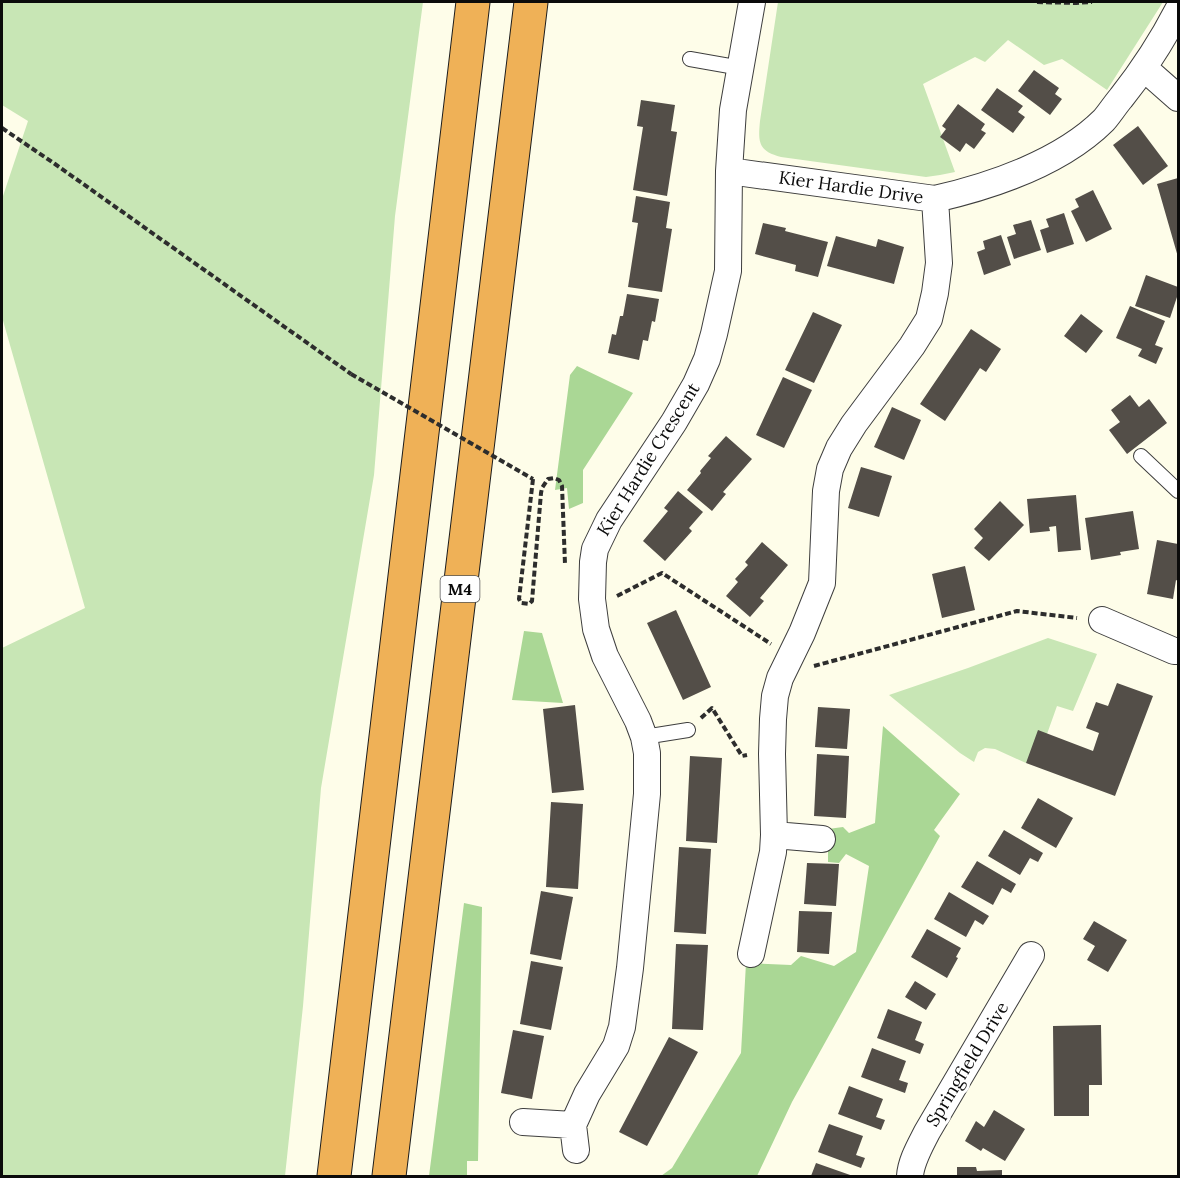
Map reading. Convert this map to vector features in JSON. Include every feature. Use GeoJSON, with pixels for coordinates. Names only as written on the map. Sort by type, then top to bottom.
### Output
{"type":"FeatureCollection","features":[{"type":"Feature","properties":{"kind":"highway"},"geometry":{"type":"LineString","coordinates":[[334,1176],[473,2]]}},
{"type":"Feature","properties":{"kind":"highway","name":"M4"},"geometry":{"type":"LineString","coordinates":[[389,1176],[531,2]]}},
{"type":"Feature","properties":{"kind":"street","name":"Kier Hardie Crescent"},"geometry":{"type":"LineString","coordinates":[[523,1122],[574,1137],[586,1094],[616,1046],[622,1027],[647,794],[647,753],[638,721],[599,641],[592,599],[593,562],[599,538],[680,412],[707,359],[728,271],[729,171],[733,110],[752,2]]}},
{"type":"Feature","properties":{"kind":"street"},"geometry":{"type":"LineString","coordinates":[[1179,10],[1144,69],[1179,98]]}},
{"type":"Feature","properties":{"kind":"street","name":"Kier Hardie Drive"},"geometry":{"type":"LineString","coordinates":[[729,171],[935,199],[964,192],[1029,168],[1056,155],[1080,139],[1104,120],[1144,69]]}},
{"type":"Feature","properties":{"kind":"street"},"geometry":{"type":"LineString","coordinates":[[751,954],[770,867],[774,836],[772,754],[775,696],[780,678],[822,583],[826,491],[830,469],[839,448],[854,424],[912,346],[929,319],[936,293],[939,262],[935,199]]}},
{"type":"Feature","properties":{"kind":"street"},"geometry":{"type":"LineString","coordinates":[[1102,620],[1174,651],[1179,651]]}},
{"type":"Feature","properties":{"kind":"street"},"geometry":{"type":"LineString","coordinates":[[774,836],[822,839]]}},
{"type":"Feature","properties":{"kind":"street","name":"Springfield Drive"},"geometry":{"type":"LineString","coordinates":[[910,1176],[916,1153],[927,1132],[1031,955]]}},
{"type":"Feature","properties":{"kind":"lane"},"geometry":{"type":"LineString","coordinates":[[690,59],[741,68]]}},
{"type":"Feature","properties":{"kind":"lane"},"geometry":{"type":"LineString","coordinates":[[1141,456],[1179,491]]}},
{"type":"Feature","properties":{"kind":"lane"},"geometry":{"type":"LineString","coordinates":[[644,737],[688,730]]}},
{"type":"Feature","properties":{"kind":"path"},"geometry":{"type":"LineString","coordinates":[[1037,2],[1092,2]]}},
{"type":"Feature","properties":{"kind":"path"},"geometry":{"type":"LineString","coordinates":[[2,128],[351,374],[533,479],[519,599],[521,603],[529,604],[532,601],[542,488],[548,479],[559,480],[563,492],[565,565]]}},
{"type":"Feature","properties":{"kind":"path"},"geometry":{"type":"LineString","coordinates":[[592,599],[615,597],[662,573],[808,668],[1017,611],[1102,620]]}},
{"type":"Feature","properties":{"kind":"path"},"geometry":{"type":"LineString","coordinates":[[688,730],[712,708],[742,756],[772,754]]}},
{"type":"Feature","properties":{"kind":"green space"},"geometry":{"type":"Polygon","coordinates":[[[2,2],[423,2],[395,216],[374,475],[321,788],[303,1006],[285,1176],[2,1176],[2,648],[85,608],[2,317],[2,199],[28,121],[2,105],[2,2]]]}},
{"type":"Feature","properties":{"kind":"green space"},"geometry":{"type":"Polygon","coordinates":[[[778,2],[1163,2],[1107,90],[1062,59],[1044,65],[1008,40],[985,62],[975,57],[923,84],[955,172],[926,177],[781,157],[764,149],[759,135],[760,121],[778,2]]]}},
{"type":"Feature","properties":{"kind":"green space"},"geometry":{"type":"Polygon","coordinates":[[[577,366],[633,393],[583,470],[583,503],[569,509],[567,488],[555,490],[570,375],[577,366]]]}},
{"type":"Feature","properties":{"kind":"green space"},"geometry":{"type":"Polygon","coordinates":[[[524,631],[542,633],[563,703],[512,700],[524,631]]]}},
{"type":"Feature","properties":{"kind":"green space"},"geometry":{"type":"Polygon","coordinates":[[[1048,638],[1097,654],[1073,711],[1057,706],[1047,734],[1026,763],[995,749],[985,748],[978,752],[974,762],[889,695],[968,668],[1048,638]]]}},
{"type":"Feature","properties":{"kind":"green space"},"geometry":{"type":"Polygon","coordinates":[[[883,726],[960,794],[934,830],[940,836],[792,1102],[757,1176],[661,1176],[672,1168],[741,1053],[746,963],[791,965],[801,956],[834,966],[856,952],[869,866],[846,854],[839,863],[828,862],[828,829],[843,827],[849,833],[875,823],[883,726]]]}},
{"type":"Feature","properties":{"kind":"green space"},"geometry":{"type":"Polygon","coordinates":[[[464,903],[482,907],[478,1161],[467,1161],[467,1176],[429,1176],[464,903]]]}},
{"type":"Feature","properties":{"kind":"building"},"geometry":{"type":"Polygon","coordinates":[[[1034,70],[1059,88],[1055,94],[1062,99],[1050,115],[1018,91],[1034,70]]]}},
{"type":"Feature","properties":{"kind":"building"},"geometry":{"type":"Polygon","coordinates":[[[997,88],[1023,106],[1018,112],[1025,117],[1013,133],[981,110],[997,88]]]}},
{"type":"Feature","properties":{"kind":"building"},"geometry":{"type":"Polygon","coordinates":[[[641,100],[675,105],[671,131],[677,132],[667,196],[633,190],[643,127],[637,126],[641,100]]]}},
{"type":"Feature","properties":{"kind":"building"},"geometry":{"type":"Polygon","coordinates":[[[958,104],[985,124],[981,130],[986,133],[974,149],[966,143],[960,152],[940,137],[946,129],[942,126],[958,104]]]}},
{"type":"Feature","properties":{"kind":"building"},"geometry":{"type":"Polygon","coordinates":[[[1138,126],[1168,166],[1143,185],[1113,145],[1138,126]]]}},
{"type":"Feature","properties":{"kind":"building"},"geometry":{"type":"Polygon","coordinates":[[[1178,178],[1178,257],[1157,184],[1178,178]]]}},
{"type":"Feature","properties":{"kind":"building"},"geometry":{"type":"Polygon","coordinates":[[[1093,190],[1112,229],[1086,242],[1071,211],[1079,207],[1075,199],[1093,190]]]}},
{"type":"Feature","properties":{"kind":"building"},"geometry":{"type":"Polygon","coordinates":[[[636,196],[670,202],[666,228],[672,229],[662,292],[628,287],[638,223],[632,222],[636,196]]]}},
{"type":"Feature","properties":{"kind":"building"},"geometry":{"type":"Polygon","coordinates":[[[1064,213],[1074,244],[1047,253],[1040,230],[1049,227],[1046,219],[1064,213]]]}},
{"type":"Feature","properties":{"kind":"building"},"geometry":{"type":"Polygon","coordinates":[[[1031,220],[1041,250],[1014,259],[1007,237],[1016,234],[1013,225],[1031,220]]]}},
{"type":"Feature","properties":{"kind":"building"},"geometry":{"type":"Polygon","coordinates":[[[763,223],[828,242],[818,277],[795,271],[796,265],[755,254],[763,223]]]}},
{"type":"Feature","properties":{"kind":"building"},"geometry":{"type":"Polygon","coordinates":[[[1001,235],[1011,265],[984,275],[977,252],[985,249],[983,241],[1001,235]]]}},
{"type":"Feature","properties":{"kind":"building"},"geometry":{"type":"Polygon","coordinates":[[[836,236],[876,247],[878,239],[904,247],[894,284],[827,266],[836,236]]]}},
{"type":"Feature","properties":{"kind":"building"},"geometry":{"type":"Polygon","coordinates":[[[1146,275],[1178,287],[1170,318],[1135,306],[1146,275]]]}},
{"type":"Feature","properties":{"kind":"building"},"geometry":{"type":"Polygon","coordinates":[[[627,294],[659,299],[655,322],[652,321],[648,341],[643,340],[639,360],[608,353],[612,334],[616,335],[620,316],[623,316],[627,294]]]}},
{"type":"Feature","properties":{"kind":"building"},"geometry":{"type":"Polygon","coordinates":[[[1130,306],[1165,321],[1155,345],[1163,348],[1156,364],[1138,356],[1142,349],[1116,338],[1130,306]]]}},
{"type":"Feature","properties":{"kind":"building"},"geometry":{"type":"Polygon","coordinates":[[[813,312],[842,325],[814,383],[785,370],[813,312]]]}},
{"type":"Feature","properties":{"kind":"building"},"geometry":{"type":"Polygon","coordinates":[[[1081,314],[1103,331],[1086,353],[1064,336],[1081,314]]]}},
{"type":"Feature","properties":{"kind":"building"},"geometry":{"type":"Polygon","coordinates":[[[971,329],[1001,349],[986,372],[980,368],[945,421],[920,404],[971,329]]]}},
{"type":"Feature","properties":{"kind":"building"},"geometry":{"type":"Polygon","coordinates":[[[783,377],[812,390],[784,448],[756,435],[783,377]]]}},
{"type":"Feature","properties":{"kind":"building"},"geometry":{"type":"Polygon","coordinates":[[[1130,395],[1139,407],[1149,399],[1167,423],[1127,454],[1109,430],[1120,422],[1111,410],[1130,395]]]}},
{"type":"Feature","properties":{"kind":"building"},"geometry":{"type":"Polygon","coordinates":[[[892,407],[921,420],[904,460],[874,447],[892,407]]]}},
{"type":"Feature","properties":{"kind":"building"},"geometry":{"type":"Polygon","coordinates":[[[726,436],[752,459],[723,492],[726,494],[712,511],[687,490],[711,458],[708,456],[726,436]]]}},
{"type":"Feature","properties":{"kind":"building"},"geometry":{"type":"Polygon","coordinates":[[[861,467],[892,476],[879,517],[848,508],[861,467]]]}},
{"type":"Feature","properties":{"kind":"building"},"geometry":{"type":"Polygon","coordinates":[[[678,491],[703,512],[689,528],[692,531],[665,561],[643,541],[668,511],[664,508],[678,491]]]}},
{"type":"Feature","properties":{"kind":"building"},"geometry":{"type":"Polygon","coordinates":[[[1076,495],[1081,550],[1058,552],[1056,526],[1049,527],[1050,531],[1030,533],[1027,499],[1076,495]]]}},
{"type":"Feature","properties":{"kind":"building"},"geometry":{"type":"Polygon","coordinates":[[[1000,501],[1024,525],[989,561],[974,548],[983,538],[974,529],[1000,501]]]}},
{"type":"Feature","properties":{"kind":"building"},"geometry":{"type":"Polygon","coordinates":[[[1133,511],[1139,549],[1120,552],[1121,555],[1091,560],[1085,518],[1133,511]]]}},
{"type":"Feature","properties":{"kind":"building"},"geometry":{"type":"Polygon","coordinates":[[[1157,540],[1178,544],[1178,581],[1176,580],[1173,599],[1147,594],[1157,540]]]}},
{"type":"Feature","properties":{"kind":"building"},"geometry":{"type":"Polygon","coordinates":[[[762,542],[788,565],[760,598],[764,601],[750,617],[726,596],[738,582],[735,579],[748,565],[745,562],[762,542]]]}},
{"type":"Feature","properties":{"kind":"building"},"geometry":{"type":"Polygon","coordinates":[[[965,566],[975,610],[942,618],[932,574],[965,566]]]}},
{"type":"Feature","properties":{"kind":"building"},"geometry":{"type":"Polygon","coordinates":[[[676,610],[711,687],[683,700],[647,623],[676,610]]]}},
{"type":"Feature","properties":{"kind":"building"},"geometry":{"type":"Polygon","coordinates":[[[1117,683],[1153,696],[1115,796],[1026,763],[1038,730],[1093,751],[1099,733],[1086,728],[1096,702],[1108,706],[1117,683]]]}},
{"type":"Feature","properties":{"kind":"building"},"geometry":{"type":"Polygon","coordinates":[[[575,705],[584,790],[552,793],[543,709],[575,705]]]}},
{"type":"Feature","properties":{"kind":"building"},"geometry":{"type":"Polygon","coordinates":[[[818,707],[850,709],[847,749],[815,747],[818,707]]]}},
{"type":"Feature","properties":{"kind":"building"},"geometry":{"type":"Polygon","coordinates":[[[817,754],[849,756],[846,818],[814,816],[817,754]]]}},
{"type":"Feature","properties":{"kind":"building"},"geometry":{"type":"Polygon","coordinates":[[[690,756],[722,758],[717,843],[686,841],[690,756]]]}},
{"type":"Feature","properties":{"kind":"building"},"geometry":{"type":"Polygon","coordinates":[[[1038,798],[1073,818],[1056,848],[1021,828],[1038,798]]]}},
{"type":"Feature","properties":{"kind":"building"},"geometry":{"type":"Polygon","coordinates":[[[551,802],[583,804],[578,889],[546,887],[551,802]]]}},
{"type":"Feature","properties":{"kind":"building"},"geometry":{"type":"Polygon","coordinates":[[[1004,830],[1043,853],[1038,862],[1030,858],[1020,875],[988,856],[1004,830]]]}},
{"type":"Feature","properties":{"kind":"building"},"geometry":{"type":"Polygon","coordinates":[[[679,847],[711,849],[706,934],[674,932],[679,847]]]}},
{"type":"Feature","properties":{"kind":"building"},"geometry":{"type":"Polygon","coordinates":[[[977,861],[1016,884],[1011,893],[1002,888],[993,905],[961,887],[977,861]]]}},
{"type":"Feature","properties":{"kind":"building"},"geometry":{"type":"Polygon","coordinates":[[[807,863],[839,864],[836,906],[804,904],[807,863]]]}},
{"type":"Feature","properties":{"kind":"building"},"geometry":{"type":"Polygon","coordinates":[[[541,891],[573,897],[561,960],[530,954],[541,891]]]}},
{"type":"Feature","properties":{"kind":"building"},"geometry":{"type":"Polygon","coordinates":[[[949,892],[989,916],[983,925],[975,920],[966,937],[934,919],[949,892]]]}},
{"type":"Feature","properties":{"kind":"building"},"geometry":{"type":"Polygon","coordinates":[[[799,911],[832,912],[829,954],[797,952],[799,911]]]}},
{"type":"Feature","properties":{"kind":"building"},"geometry":{"type":"Polygon","coordinates":[[[1094,921],[1127,940],[1108,972],[1087,960],[1095,946],[1083,939],[1094,921]]]}},
{"type":"Feature","properties":{"kind":"building"},"geometry":{"type":"Polygon","coordinates":[[[927,929],[961,948],[947,978],[911,957],[927,929]]]}},
{"type":"Feature","properties":{"kind":"building"},"geometry":{"type":"Polygon","coordinates":[[[676,944],[708,945],[703,1030],[672,1029],[676,944]]]}},
{"type":"Feature","properties":{"kind":"building"},"geometry":{"type":"Polygon","coordinates":[[[531,961],[563,967],[551,1030],[520,1024],[531,961]]]}},
{"type":"Feature","properties":{"kind":"building"},"geometry":{"type":"Polygon","coordinates":[[[915,981],[936,994],[926,1010],[905,997],[915,981]]]}},
{"type":"Feature","properties":{"kind":"building"},"geometry":{"type":"Polygon","coordinates":[[[888,1009],[922,1022],[915,1040],[924,1044],[920,1054],[877,1038],[888,1009]]]}},
{"type":"Feature","properties":{"kind":"building"},"geometry":{"type":"Polygon","coordinates":[[[1101,1025],[1102,1085],[1089,1085],[1089,1116],[1054,1116],[1053,1026],[1101,1025]]]}},
{"type":"Feature","properties":{"kind":"building"},"geometry":{"type":"Polygon","coordinates":[[[513,1030],[544,1036],[532,1099],[501,1093],[513,1030]]]}},
{"type":"Feature","properties":{"kind":"building"},"geometry":{"type":"Polygon","coordinates":[[[669,1037],[698,1052],[647,1146],[619,1132],[669,1037]]]}},
{"type":"Feature","properties":{"kind":"building"},"geometry":{"type":"Polygon","coordinates":[[[872,1048],[906,1061],[899,1080],[908,1083],[905,1093],[861,1077],[872,1048]]]}},
{"type":"Feature","properties":{"kind":"building"},"geometry":{"type":"Polygon","coordinates":[[[849,1086],[883,1099],[876,1117],[885,1120],[881,1130],[838,1114],[849,1086]]]}},
{"type":"Feature","properties":{"kind":"building"},"geometry":{"type":"Polygon","coordinates":[[[994,1110],[1025,1129],[1005,1161],[965,1141],[976,1121],[984,1127],[994,1110]]]}},
{"type":"Feature","properties":{"kind":"building"},"geometry":{"type":"Polygon","coordinates":[[[829,1124],[863,1136],[856,1155],[865,1158],[861,1168],[818,1152],[829,1124]]]}},
{"type":"Feature","properties":{"kind":"building"},"geometry":{"type":"Polygon","coordinates":[[[816,1163],[853,1176],[811,1176],[816,1163]]]}},
{"type":"Feature","properties":{"kind":"building"},"geometry":{"type":"Polygon","coordinates":[[[957,1167],[976,1167],[977,1171],[1002,1170],[1002,1176],[957,1176],[957,1167]]]}}]}
